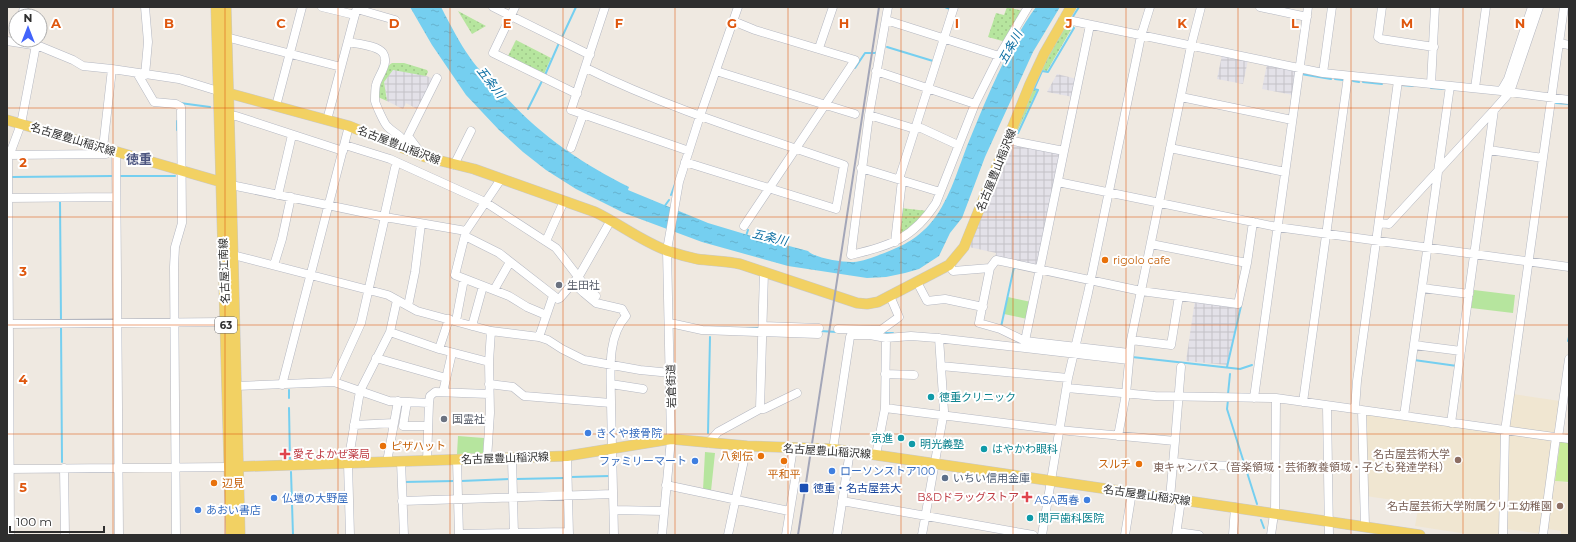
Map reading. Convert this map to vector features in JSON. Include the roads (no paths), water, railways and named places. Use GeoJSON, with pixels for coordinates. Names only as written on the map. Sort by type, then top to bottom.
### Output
{"type":"FeatureCollection","features":[{"type":"Feature","properties":{"kind":"main road","name":"名古屋江南線"},"geometry":{"type":"LineString","coordinates":[[216,7],[223,92],[226,184],[226,322],[234,467],[240,535]]}},
{"type":"Feature","properties":{"kind":"main road","name":"名古屋江南線"},"geometry":{"type":"LineString","coordinates":[[226,7],[223,92],[229,116],[226,184],[234,255],[236,386],[231,535]]}},
{"type":"Feature","properties":{"kind":"main road","name":"名古屋豊山稲沢線"},"geometry":{"type":"LineString","coordinates":[[223,92],[349,126],[423,156],[501,178],[595,212],[641,239],[667,250],[698,259],[725,261],[740,264],[857,304],[867,304],[878,302],[949,265],[968,241],[1037,69],[1071,7]]}},
{"type":"Feature","properties":{"kind":"main road","name":"名古屋豊山稲沢線"},"geometry":{"type":"LineString","coordinates":[[7,120],[226,184]]}},
{"type":"Feature","properties":{"kind":"main road","name":"名古屋豊山稲沢線"},"geometry":{"type":"LineString","coordinates":[[234,467],[567,456],[671,439],[747,446],[850,451],[1365,527],[1384,533],[1420,535]]}},
{"type":"Feature","properties":{"kind":"street"},"geometry":{"type":"LineString","coordinates":[[145,7],[148,42],[141,74],[154,102],[176,104],[181,107],[182,223],[175,247],[174,267],[176,535]]}},
{"type":"Feature","properties":{"kind":"street"},"geometry":{"type":"LineString","coordinates":[[276,106],[302,7]]}},
{"type":"Feature","properties":{"kind":"street"},"geometry":{"type":"LineString","coordinates":[[322,7],[356,10],[395,20]]}},
{"type":"Feature","properties":{"kind":"street"},"geometry":{"type":"LineString","coordinates":[[493,7],[590,55]]}},
{"type":"Feature","properties":{"kind":"street"},"geometry":{"type":"LineString","coordinates":[[515,7],[493,53],[577,94]]}},
{"type":"Feature","properties":{"kind":"street"},"geometry":{"type":"LineString","coordinates":[[604,7],[586,68],[571,110],[689,151]]}},
{"type":"Feature","properties":{"kind":"street"},"geometry":{"type":"LineString","coordinates":[[586,68],[613,82],[700,116],[844,165],[836,209],[685,162],[700,116],[734,21],[738,7]]}},
{"type":"Feature","properties":{"kind":"street"},"geometry":{"type":"LineString","coordinates":[[820,48],[833,7]]}},
{"type":"Feature","properties":{"kind":"street"},"geometry":{"type":"LineString","coordinates":[[888,7],[869,114],[851,255],[895,242],[909,233],[925,219],[936,203],[975,104],[1025,8]]}},
{"type":"Feature","properties":{"kind":"street"},"geometry":{"type":"LineString","coordinates":[[895,242],[900,180],[954,7]]}},
{"type":"Feature","properties":{"kind":"street"},"geometry":{"type":"LineString","coordinates":[[1042,535],[1068,378],[1091,280],[1141,36],[1150,7]]}},
{"type":"Feature","properties":{"kind":"street"},"geometry":{"type":"LineString","coordinates":[[1118,436],[1126,394],[1131,340],[1191,46],[1201,7]]}},
{"type":"Feature","properties":{"kind":"street"},"geometry":{"type":"LineString","coordinates":[[1260,7],[1307,17]]}},
{"type":"Feature","properties":{"kind":"street"},"geometry":{"type":"LineString","coordinates":[[1254,398],[1308,7]]}},
{"type":"Feature","properties":{"kind":"street"},"geometry":{"type":"LineString","coordinates":[[1323,73],[1332,7]]}},
{"type":"Feature","properties":{"kind":"street"},"geometry":{"type":"LineString","coordinates":[[1382,7],[1378,37],[1380,40],[1434,47]]}},
{"type":"Feature","properties":{"kind":"street"},"geometry":{"type":"LineString","coordinates":[[1431,84],[1435,7]]}},
{"type":"Feature","properties":{"kind":"street"},"geometry":{"type":"LineString","coordinates":[[1475,88],[1486,7]]}},
{"type":"Feature","properties":{"kind":"street"},"geometry":{"type":"LineString","coordinates":[[1501,91],[1508,79],[1532,7]]}},
{"type":"Feature","properties":{"kind":"street"},"geometry":{"type":"LineString","coordinates":[[1379,223],[1388,224],[1510,92],[1539,7]]}},
{"type":"Feature","properties":{"kind":"street"},"geometry":{"type":"LineString","coordinates":[[1503,535],[1505,431],[1564,7]]}},
{"type":"Feature","properties":{"kind":"street"},"geometry":{"type":"LineString","coordinates":[[327,120],[356,10]]}},
{"type":"Feature","properties":{"kind":"street"},"geometry":{"type":"LineString","coordinates":[[1064,19],[1090,26],[1323,73],[1475,88],[1569,100]]}},
{"type":"Feature","properties":{"kind":"street"},"geometry":{"type":"LineString","coordinates":[[886,20],[999,56]]}},
{"type":"Feature","properties":{"kind":"street"},"geometry":{"type":"LineString","coordinates":[[734,21],[755,30],[820,48],[855,60],[744,226]]}},
{"type":"Feature","properties":{"kind":"street"},"geometry":{"type":"LineString","coordinates":[[1025,341],[1090,26]]}},
{"type":"Feature","properties":{"kind":"street"},"geometry":{"type":"LineString","coordinates":[[226,37],[341,67]]}},
{"type":"Feature","properties":{"kind":"street"},"geometry":{"type":"LineString","coordinates":[[348,42],[377,48],[382,52],[384,56],[383,70],[376,85],[375,102],[386,126],[402,137],[405,143],[405,149]]}},
{"type":"Feature","properties":{"kind":"street"},"geometry":{"type":"LineString","coordinates":[[1559,43],[1569,44]]}},
{"type":"Feature","properties":{"kind":"street"},"geometry":{"type":"LineString","coordinates":[[10,535],[8,469],[8,155],[21,124],[35,48]]}},
{"type":"Feature","properties":{"kind":"street"},"geometry":{"type":"LineString","coordinates":[[43,48],[73,60],[83,66],[179,79],[223,92]]}},
{"type":"Feature","properties":{"kind":"street"},"geometry":{"type":"LineString","coordinates":[[112,69],[109,150],[116,197],[119,535]]}},
{"type":"Feature","properties":{"kind":"street"},"geometry":{"type":"LineString","coordinates":[[716,71],[855,114]]}},
{"type":"Feature","properties":{"kind":"street"},"geometry":{"type":"LineString","coordinates":[[876,71],[975,104]]}},
{"type":"Feature","properties":{"kind":"street"},"geometry":{"type":"LineString","coordinates":[[1303,402],[1348,76]]}},
{"type":"Feature","properties":{"kind":"street"},"geometry":{"type":"LineString","coordinates":[[423,156],[408,136],[437,78]]}},
{"type":"Feature","properties":{"kind":"street"},"geometry":{"type":"LineString","coordinates":[[1365,527],[1358,410],[1355,391],[1398,81]]}},
{"type":"Feature","properties":{"kind":"street"},"geometry":{"type":"LineString","coordinates":[[1404,416],[1450,86]]}},
{"type":"Feature","properties":{"kind":"street"},"geometry":{"type":"LineString","coordinates":[[1181,97],[1292,120]]}},
{"type":"Feature","properties":{"kind":"street"},"geometry":{"type":"LineString","coordinates":[[1451,423],[1490,150],[1494,110]]}},
{"type":"Feature","properties":{"kind":"street"},"geometry":{"type":"LineString","coordinates":[[869,114],[915,129],[921,128],[958,145]]}},
{"type":"Feature","properties":{"kind":"street"},"geometry":{"type":"LineString","coordinates":[[571,148],[583,115]]}},
{"type":"Feature","properties":{"kind":"street"},"geometry":{"type":"LineString","coordinates":[[229,116],[236,116],[292,135],[390,159],[484,204],[556,248],[587,296],[596,303],[622,309],[626,316],[621,322],[616,335],[611,365],[614,535]]}},
{"type":"Feature","properties":{"kind":"street"},"geometry":{"type":"LineString","coordinates":[[282,384],[349,126]]}},
{"type":"Feature","properties":{"kind":"street"},"geometry":{"type":"LineString","coordinates":[[454,165],[471,131]]}},
{"type":"Feature","properties":{"kind":"street"},"geometry":{"type":"LineString","coordinates":[[278,195],[292,135]]}},
{"type":"Feature","properties":{"kind":"street"},"geometry":{"type":"LineString","coordinates":[[1008,140],[1064,151]]}},
{"type":"Feature","properties":{"kind":"street"},"geometry":{"type":"LineString","coordinates":[[1170,148],[1285,172]]}},
{"type":"Feature","properties":{"kind":"street"},"geometry":{"type":"LineString","coordinates":[[8,155],[106,154],[109,150]]}},
{"type":"Feature","properties":{"kind":"street"},"geometry":{"type":"LineString","coordinates":[[1490,150],[1543,158]]}},
{"type":"Feature","properties":{"kind":"street","name":"岩倉街道"},"geometry":{"type":"LineString","coordinates":[[662,535],[671,439],[670,323],[667,250],[679,182],[685,162]]}},
{"type":"Feature","properties":{"kind":"street"},"geometry":{"type":"LineString","coordinates":[[334,382],[361,323],[395,168]]}},
{"type":"Feature","properties":{"kind":"street"},"geometry":{"type":"LineString","coordinates":[[861,168],[940,192]]}},
{"type":"Feature","properties":{"kind":"street"},"geometry":{"type":"LineString","coordinates":[[501,178],[465,233],[455,276],[509,296],[527,307],[546,315]]}},
{"type":"Feature","properties":{"kind":"street"},"geometry":{"type":"LineString","coordinates":[[1058,182],[1278,227],[1569,267]]}},
{"type":"Feature","properties":{"kind":"street"},"geometry":{"type":"LineString","coordinates":[[226,184],[465,233],[499,253],[558,299],[576,279],[611,220]]}},
{"type":"Feature","properties":{"kind":"street"},"geometry":{"type":"LineString","coordinates":[[7,198],[116,197]]}},
{"type":"Feature","properties":{"kind":"street"},"geometry":{"type":"LineString","coordinates":[[274,266],[282,239],[291,197]]}},
{"type":"Feature","properties":{"kind":"street"},"geometry":{"type":"LineString","coordinates":[[546,241],[564,201]]}},
{"type":"Feature","properties":{"kind":"street"},"geometry":{"type":"LineString","coordinates":[[1075,350],[1025,341],[1000,329],[979,323],[990,268],[996,260],[1141,291],[1238,304],[1247,263],[1253,222]]}},
{"type":"Feature","properties":{"kind":"street"},"geometry":{"type":"LineString","coordinates":[[408,306],[415,272],[421,224]]}},
{"type":"Feature","properties":{"kind":"street"},"geometry":{"type":"LineString","coordinates":[[1151,244],[1247,263]]}},
{"type":"Feature","properties":{"kind":"street"},"geometry":{"type":"LineString","coordinates":[[234,255],[368,290],[388,296],[417,311],[472,326],[491,331],[539,337],[548,340],[584,360],[640,370],[670,373]]}},
{"type":"Feature","properties":{"kind":"street"},"geometry":{"type":"LineString","coordinates":[[494,290],[510,262]]}},
{"type":"Feature","properties":{"kind":"street"},"geometry":{"type":"LineString","coordinates":[[949,265],[953,271],[990,268]]}},
{"type":"Feature","properties":{"kind":"street"},"geometry":{"type":"LineString","coordinates":[[760,409],[764,272]]}},
{"type":"Feature","properties":{"kind":"street"},"geometry":{"type":"LineString","coordinates":[[439,349],[452,320],[464,279]]}},
{"type":"Feature","properties":{"kind":"street"},"geometry":{"type":"LineString","coordinates":[[576,279],[596,296]]}},
{"type":"Feature","properties":{"kind":"street"},"geometry":{"type":"LineString","coordinates":[[917,282],[927,301],[945,299],[982,307]]}},
{"type":"Feature","properties":{"kind":"street"},"geometry":{"type":"LineString","coordinates":[[472,326],[483,286]]}},
{"type":"Feature","properties":{"kind":"street"},"geometry":{"type":"LineString","coordinates":[[1422,288],[1469,294]]}},
{"type":"Feature","properties":{"kind":"street"},"geometry":{"type":"LineString","coordinates":[[539,337],[553,296]]}},
{"type":"Feature","properties":{"kind":"street"},"geometry":{"type":"LineString","coordinates":[[838,329],[881,330],[899,317],[890,296]]}},
{"type":"Feature","properties":{"kind":"street"},"geometry":{"type":"LineString","coordinates":[[1131,340],[1171,346],[1179,296]]}},
{"type":"Feature","properties":{"kind":"street"},"geometry":{"type":"LineString","coordinates":[[350,535],[348,463],[360,390],[390,332],[397,300]]}},
{"type":"Feature","properties":{"kind":"street"},"geometry":{"type":"LineString","coordinates":[[8,324],[226,322]]}},
{"type":"Feature","properties":{"kind":"street"},"geometry":{"type":"LineString","coordinates":[[670,323],[702,330],[763,329],[818,331]]}},
{"type":"Feature","properties":{"kind":"street"},"geometry":{"type":"LineString","coordinates":[[487,459],[490,413],[489,362],[491,331]]}},
{"type":"Feature","properties":{"kind":"street"},"geometry":{"type":"LineString","coordinates":[[390,332],[452,353],[489,362]]}},
{"type":"Feature","properties":{"kind":"street"},"geometry":{"type":"LineString","coordinates":[[833,450],[850,337],[852,335],[870,335],[886,338],[911,336],[939,338],[1075,350],[1129,357]]}},
{"type":"Feature","properties":{"kind":"street"},"geometry":{"type":"LineString","coordinates":[[876,455],[885,408],[886,338]]}},
{"type":"Feature","properties":{"kind":"street"},"geometry":{"type":"LineString","coordinates":[[922,535],[944,415],[939,338]]}},
{"type":"Feature","properties":{"kind":"street"},"geometry":{"type":"LineString","coordinates":[[1414,346],[1461,351]]}},
{"type":"Feature","properties":{"kind":"street"},"geometry":{"type":"LineString","coordinates":[[443,392],[452,353]]}},
{"type":"Feature","properties":{"kind":"street"},"geometry":{"type":"LineString","coordinates":[[376,358],[446,378]]}},
{"type":"Feature","properties":{"kind":"street"},"geometry":{"type":"LineString","coordinates":[[1542,535],[1569,359]]}},
{"type":"Feature","properties":{"kind":"street"},"geometry":{"type":"LineString","coordinates":[[941,366],[1068,378]]}},
{"type":"Feature","properties":{"kind":"street"},"geometry":{"type":"LineString","coordinates":[[1170,498],[1181,367]]}},
{"type":"Feature","properties":{"kind":"street"},"geometry":{"type":"LineString","coordinates":[[885,374],[914,375]]}},
{"type":"Feature","properties":{"kind":"street"},"geometry":{"type":"LineString","coordinates":[[236,386],[334,382],[390,401],[429,403]]}},
{"type":"Feature","properties":{"kind":"street"},"geometry":{"type":"LineString","coordinates":[[489,384],[513,387],[524,396],[611,403]]}},
{"type":"Feature","properties":{"kind":"street"},"geometry":{"type":"LineString","coordinates":[[611,384],[643,389]]}},
{"type":"Feature","properties":{"kind":"street"},"geometry":{"type":"LineString","coordinates":[[1067,388],[1126,394],[1276,398],[1569,439]]}},
{"type":"Feature","properties":{"kind":"street"},"geometry":{"type":"LineString","coordinates":[[427,461],[430,396],[435,392],[489,394]]}},
{"type":"Feature","properties":{"kind":"street"},"geometry":{"type":"LineString","coordinates":[[708,443],[718,432],[760,409],[764,409],[797,393]]}},
{"type":"Feature","properties":{"kind":"street"},"geometry":{"type":"LineString","coordinates":[[1271,535],[1274,514],[1276,398]]}},
{"type":"Feature","properties":{"kind":"street"},"geometry":{"type":"LineString","coordinates":[[387,462],[398,401]]}},
{"type":"Feature","properties":{"kind":"street"},"geometry":{"type":"LineString","coordinates":[[407,402],[403,426],[428,426]]}},
{"type":"Feature","properties":{"kind":"street"},"geometry":{"type":"LineString","coordinates":[[1327,406],[1329,535]]}},
{"type":"Feature","properties":{"kind":"street"},"geometry":{"type":"LineString","coordinates":[[885,408],[1059,430],[1175,441]]}},
{"type":"Feature","properties":{"kind":"street"},"geometry":{"type":"LineString","coordinates":[[354,425],[394,423]]}},
{"type":"Feature","properties":{"kind":"street"},"geometry":{"type":"LineString","coordinates":[[728,535],[747,446]]}},
{"type":"Feature","properties":{"kind":"street"},"geometry":{"type":"LineString","coordinates":[[786,535],[796,474],[789,473],[793,448]]}},
{"type":"Feature","properties":{"kind":"street"},"geometry":{"type":"LineString","coordinates":[[837,535],[850,451]]}},
{"type":"Feature","properties":{"kind":"street"},"geometry":{"type":"LineString","coordinates":[[457,460],[459,535],[569,533],[567,456]]}},
{"type":"Feature","properties":{"kind":"street"},"geometry":{"type":"LineString","coordinates":[[512,458],[514,534]]}},
{"type":"Feature","properties":{"kind":"street"},"geometry":{"type":"LineString","coordinates":[[401,462],[404,535]]}},
{"type":"Feature","properties":{"kind":"street"},"geometry":{"type":"LineString","coordinates":[[1173,462],[1199,465],[1243,466]]}},
{"type":"Feature","properties":{"kind":"street"},"geometry":{"type":"LineString","coordinates":[[8,469],[234,467]]}},
{"type":"Feature","properties":{"kind":"street"},"geometry":{"type":"LineString","coordinates":[[64,468],[65,535]]}},
{"type":"Feature","properties":{"kind":"street"},"geometry":{"type":"LineString","coordinates":[[666,485],[790,511]]}},
{"type":"Feature","properties":{"kind":"street"},"geometry":{"type":"LineString","coordinates":[[1124,535],[1132,492]]}},
{"type":"Feature","properties":{"kind":"street"},"geometry":{"type":"LineString","coordinates":[[402,501],[613,494]]}},
{"type":"Feature","properties":{"kind":"street"},"geometry":{"type":"LineString","coordinates":[[1181,500],[1177,534],[1199,535]]}},
{"type":"Feature","properties":{"kind":"street"},"geometry":{"type":"LineString","coordinates":[[842,501],[1033,535]]}},
{"type":"Feature","properties":{"kind":"street"},"geometry":{"type":"LineString","coordinates":[[1233,535],[1235,508]]}},
{"type":"Feature","properties":{"kind":"street"},"geometry":{"type":"LineString","coordinates":[[614,510],[664,511]]}},
{"type":"Feature","properties":{"kind":"water","name":"五条川"},"geometry":{"type":"Polygon","coordinates":[[[410,7],[441,7],[469,57],[520,112],[572,154],[609,177],[629,187],[628,190],[708,223],[808,251],[822,258],[851,262],[871,258],[902,245],[916,237],[936,217],[947,198],[956,177],[989,93],[1026,22],[1036,7],[1060,7],[1033,52],[985,157],[962,218],[950,233],[939,256],[919,269],[886,277],[867,278],[788,266],[702,242],[624,213],[576,189],[546,170],[523,152],[499,130],[466,95],[432,45],[410,7]]]}},
{"type":"Feature","properties":{"kind":"waterway"},"geometry":{"type":"LineString","coordinates":[[562,37],[576,7]]}},
{"type":"Feature","properties":{"kind":"waterway"},"geometry":{"type":"LineString","coordinates":[[945,7],[950,9]]}},
{"type":"Feature","properties":{"kind":"waterway"},"geometry":{"type":"LineString","coordinates":[[1072,18],[1079,7]]}},
{"type":"Feature","properties":{"kind":"waterway"},"geometry":{"type":"LineString","coordinates":[[1018,133],[1038,90],[1034,89],[1042,71],[1048,72],[1074,28],[1066,27],[1067,26]]}},
{"type":"Feature","properties":{"kind":"waterway"},"geometry":{"type":"LineString","coordinates":[[545,75],[559,43]]}},
{"type":"Feature","properties":{"kind":"waterway"},"geometry":{"type":"LineString","coordinates":[[887,47],[933,61]]}},
{"type":"Feature","properties":{"kind":"waterway"},"geometry":{"type":"LineString","coordinates":[[855,68],[865,53],[878,52]]}},
{"type":"Feature","properties":{"kind":"waterway"},"geometry":{"type":"LineString","coordinates":[[1301,74],[1331,79]]}},
{"type":"Feature","properties":{"kind":"waterway"},"geometry":{"type":"LineString","coordinates":[[1335,79],[1343,80]]}},
{"type":"Feature","properties":{"kind":"waterway"},"geometry":{"type":"LineString","coordinates":[[528,109],[542,81]]}},
{"type":"Feature","properties":{"kind":"waterway"},"geometry":{"type":"LineString","coordinates":[[1353,81],[1359,82]]}},
{"type":"Feature","properties":{"kind":"waterway"},"geometry":{"type":"LineString","coordinates":[[1363,82],[1382,84]]}},
{"type":"Feature","properties":{"kind":"waterway"},"geometry":{"type":"LineString","coordinates":[[1401,85],[1413,86]]}},
{"type":"Feature","properties":{"kind":"waterway"},"geometry":{"type":"LineString","coordinates":[[1431,88],[1444,89]]}},
{"type":"Feature","properties":{"kind":"waterway"},"geometry":{"type":"LineString","coordinates":[[180,103],[210,107]]}},
{"type":"Feature","properties":{"kind":"waterway"},"geometry":{"type":"LineString","coordinates":[[1556,103],[1569,104]]}},
{"type":"Feature","properties":{"kind":"waterway"},"geometry":{"type":"LineString","coordinates":[[177,121],[177,130]]}},
{"type":"Feature","properties":{"kind":"waterway"},"geometry":{"type":"LineString","coordinates":[[12,177],[112,176]]}},
{"type":"Feature","properties":{"kind":"waterway"},"geometry":{"type":"LineString","coordinates":[[119,176],[175,176]]}},
{"type":"Feature","properties":{"kind":"waterway"},"geometry":{"type":"LineString","coordinates":[[671,195],[675,184]]}},
{"type":"Feature","properties":{"kind":"waterway"},"geometry":{"type":"LineString","coordinates":[[664,207],[669,200]]}},
{"type":"Feature","properties":{"kind":"waterway"},"geometry":{"type":"LineString","coordinates":[[59,201],[61,321]]}},
{"type":"Feature","properties":{"kind":"waterway","name":"五条川"},"geometry":{"type":"LineString","coordinates":[[746,236],[748,230]]}},
{"type":"Feature","properties":{"kind":"waterway"},"geometry":{"type":"LineString","coordinates":[[1001,327],[1014,267],[1016,268]]}},
{"type":"Feature","properties":{"kind":"waterway"},"geometry":{"type":"LineString","coordinates":[[1227,367],[1241,306]]}},
{"type":"Feature","properties":{"kind":"waterway"},"geometry":{"type":"LineString","coordinates":[[61,326],[62,462]]}},
{"type":"Feature","properties":{"kind":"waterway"},"geometry":{"type":"LineString","coordinates":[[747,328],[760,328]]}},
{"type":"Feature","properties":{"kind":"waterway"},"geometry":{"type":"LineString","coordinates":[[820,331],[837,332]]}},
{"type":"Feature","properties":{"kind":"waterway"},"geometry":{"type":"LineString","coordinates":[[882,333],[893,333]]}},
{"type":"Feature","properties":{"kind":"waterway"},"geometry":{"type":"LineString","coordinates":[[708,433],[710,337]]}},
{"type":"Feature","properties":{"kind":"waterway"},"geometry":{"type":"LineString","coordinates":[[1568,341],[1569,337]]}},
{"type":"Feature","properties":{"kind":"waterway"},"geometry":{"type":"LineString","coordinates":[[1132,357],[1240,369],[1252,365]]}},
{"type":"Feature","properties":{"kind":"waterway"},"geometry":{"type":"LineString","coordinates":[[1414,360],[1457,366]]}},
{"type":"Feature","properties":{"kind":"waterway"},"geometry":{"type":"LineString","coordinates":[[1228,394],[1230,374]]}},
{"type":"Feature","properties":{"kind":"waterway"},"geometry":{"type":"LineString","coordinates":[[289,390],[289,398]]}},
{"type":"Feature","properties":{"kind":"waterway"},"geometry":{"type":"LineString","coordinates":[[1228,400],[1227,409],[1257,504]]}},
{"type":"Feature","properties":{"kind":"waterway"},"geometry":{"type":"LineString","coordinates":[[289,408],[290,461]]}},
{"type":"Feature","properties":{"kind":"waterway"},"geometry":{"type":"LineString","coordinates":[[291,472],[293,535]]}},
{"type":"Feature","properties":{"kind":"waterway"},"geometry":{"type":"LineString","coordinates":[[571,477],[609,476]]}},
{"type":"Feature","properties":{"kind":"waterway"},"geometry":{"type":"LineString","coordinates":[[516,479],[564,478]]}},
{"type":"Feature","properties":{"kind":"waterway"},"geometry":{"type":"LineString","coordinates":[[461,481],[510,479]]}},
{"type":"Feature","properties":{"kind":"waterway"},"geometry":{"type":"LineString","coordinates":[[404,482],[454,481]]}},
{"type":"Feature","properties":{"kind":"waterway"},"geometry":{"type":"LineString","coordinates":[[1261,520],[1264,528]]}},
{"type":"Feature","properties":{"kind":"railway"},"geometry":{"type":"LineString","coordinates":[[798,535],[879,7]]}},
{"type":"Feature","properties":{"kind":"place","name":"rigolo cafe"},"geometry":{"type":"Point","coordinates":[1105,260]}},
{"type":"Feature","properties":{"kind":"place","name":"生田社"},"geometry":{"type":"Point","coordinates":[559,285]}},
{"type":"Feature","properties":{"kind":"place","name":"徳重クリニック"},"geometry":{"type":"Point","coordinates":[931,397]}},
{"type":"Feature","properties":{"kind":"place","name":"国霊社"},"geometry":{"type":"Point","coordinates":[444,419]}},
{"type":"Feature","properties":{"kind":"place","name":"きくや接骨院"},"geometry":{"type":"Point","coordinates":[588,433]}},
{"type":"Feature","properties":{"kind":"place","name":"京進"},"geometry":{"type":"Point","coordinates":[901,438]}},
{"type":"Feature","properties":{"kind":"place","name":"明光義塾"},"geometry":{"type":"Point","coordinates":[912,444]}},
{"type":"Feature","properties":{"kind":"place","name":"ピザハット"},"geometry":{"type":"Point","coordinates":[383,446]}},
{"type":"Feature","properties":{"kind":"place","name":"はやかわ眼科"},"geometry":{"type":"Point","coordinates":[984,449]}},
{"type":"Feature","properties":{"kind":"place","name":"愛そよかぜ薬局"},"geometry":{"type":"Point","coordinates":[285,454]}},
{"type":"Feature","properties":{"kind":"place","name":"八剣伝"},"geometry":{"type":"Point","coordinates":[761,456]}},
{"type":"Feature","properties":{"kind":"place","name":"名古屋芸術大学 東キャンパス（音楽領域・芸術教養領域・子ども発達学科）"},"geometry":{"type":"Point","coordinates":[1458,460]}},
{"type":"Feature","properties":{"kind":"place","name":"ファミリーマート"},"geometry":{"type":"Point","coordinates":[695,461]}},
{"type":"Feature","properties":{"kind":"place","name":"平和平"},"geometry":{"type":"Point","coordinates":[784,461]}},
{"type":"Feature","properties":{"kind":"place","name":"スルチ"},"geometry":{"type":"Point","coordinates":[1139,464]}},
{"type":"Feature","properties":{"kind":"place","name":"ローソンストア100"},"geometry":{"type":"Point","coordinates":[832,471]}},
{"type":"Feature","properties":{"kind":"place","name":"いちい信用金庫"},"geometry":{"type":"Point","coordinates":[945,478]}},
{"type":"Feature","properties":{"kind":"place","name":"辺見"},"geometry":{"type":"Point","coordinates":[214,483]}},
{"type":"Feature","properties":{"kind":"place","name":"徳重・名古屋芸大"},"geometry":{"type":"Point","coordinates":[804,488]}},
{"type":"Feature","properties":{"kind":"place","name":"B&Dドラッグストア"},"geometry":{"type":"Point","coordinates":[1027,497]}},
{"type":"Feature","properties":{"kind":"place","name":"仏壇の大野屋"},"geometry":{"type":"Point","coordinates":[274,498]}},
{"type":"Feature","properties":{"kind":"place","name":"ASA西春"},"geometry":{"type":"Point","coordinates":[1087,500]}},
{"type":"Feature","properties":{"kind":"place","name":"名古屋芸術大学附属クリエ幼稚園"},"geometry":{"type":"Point","coordinates":[1560,506]}},
{"type":"Feature","properties":{"kind":"place","name":"あおい書店"},"geometry":{"type":"Point","coordinates":[198,510]}},
{"type":"Feature","properties":{"kind":"place","name":"関戸歯科医院"},"geometry":{"type":"Point","coordinates":[1030,518]}},
{"type":"Feature","properties":{"kind":"district","name":"徳重"},"geometry":{"type":"Point","coordinates":[139,159]}}]}
